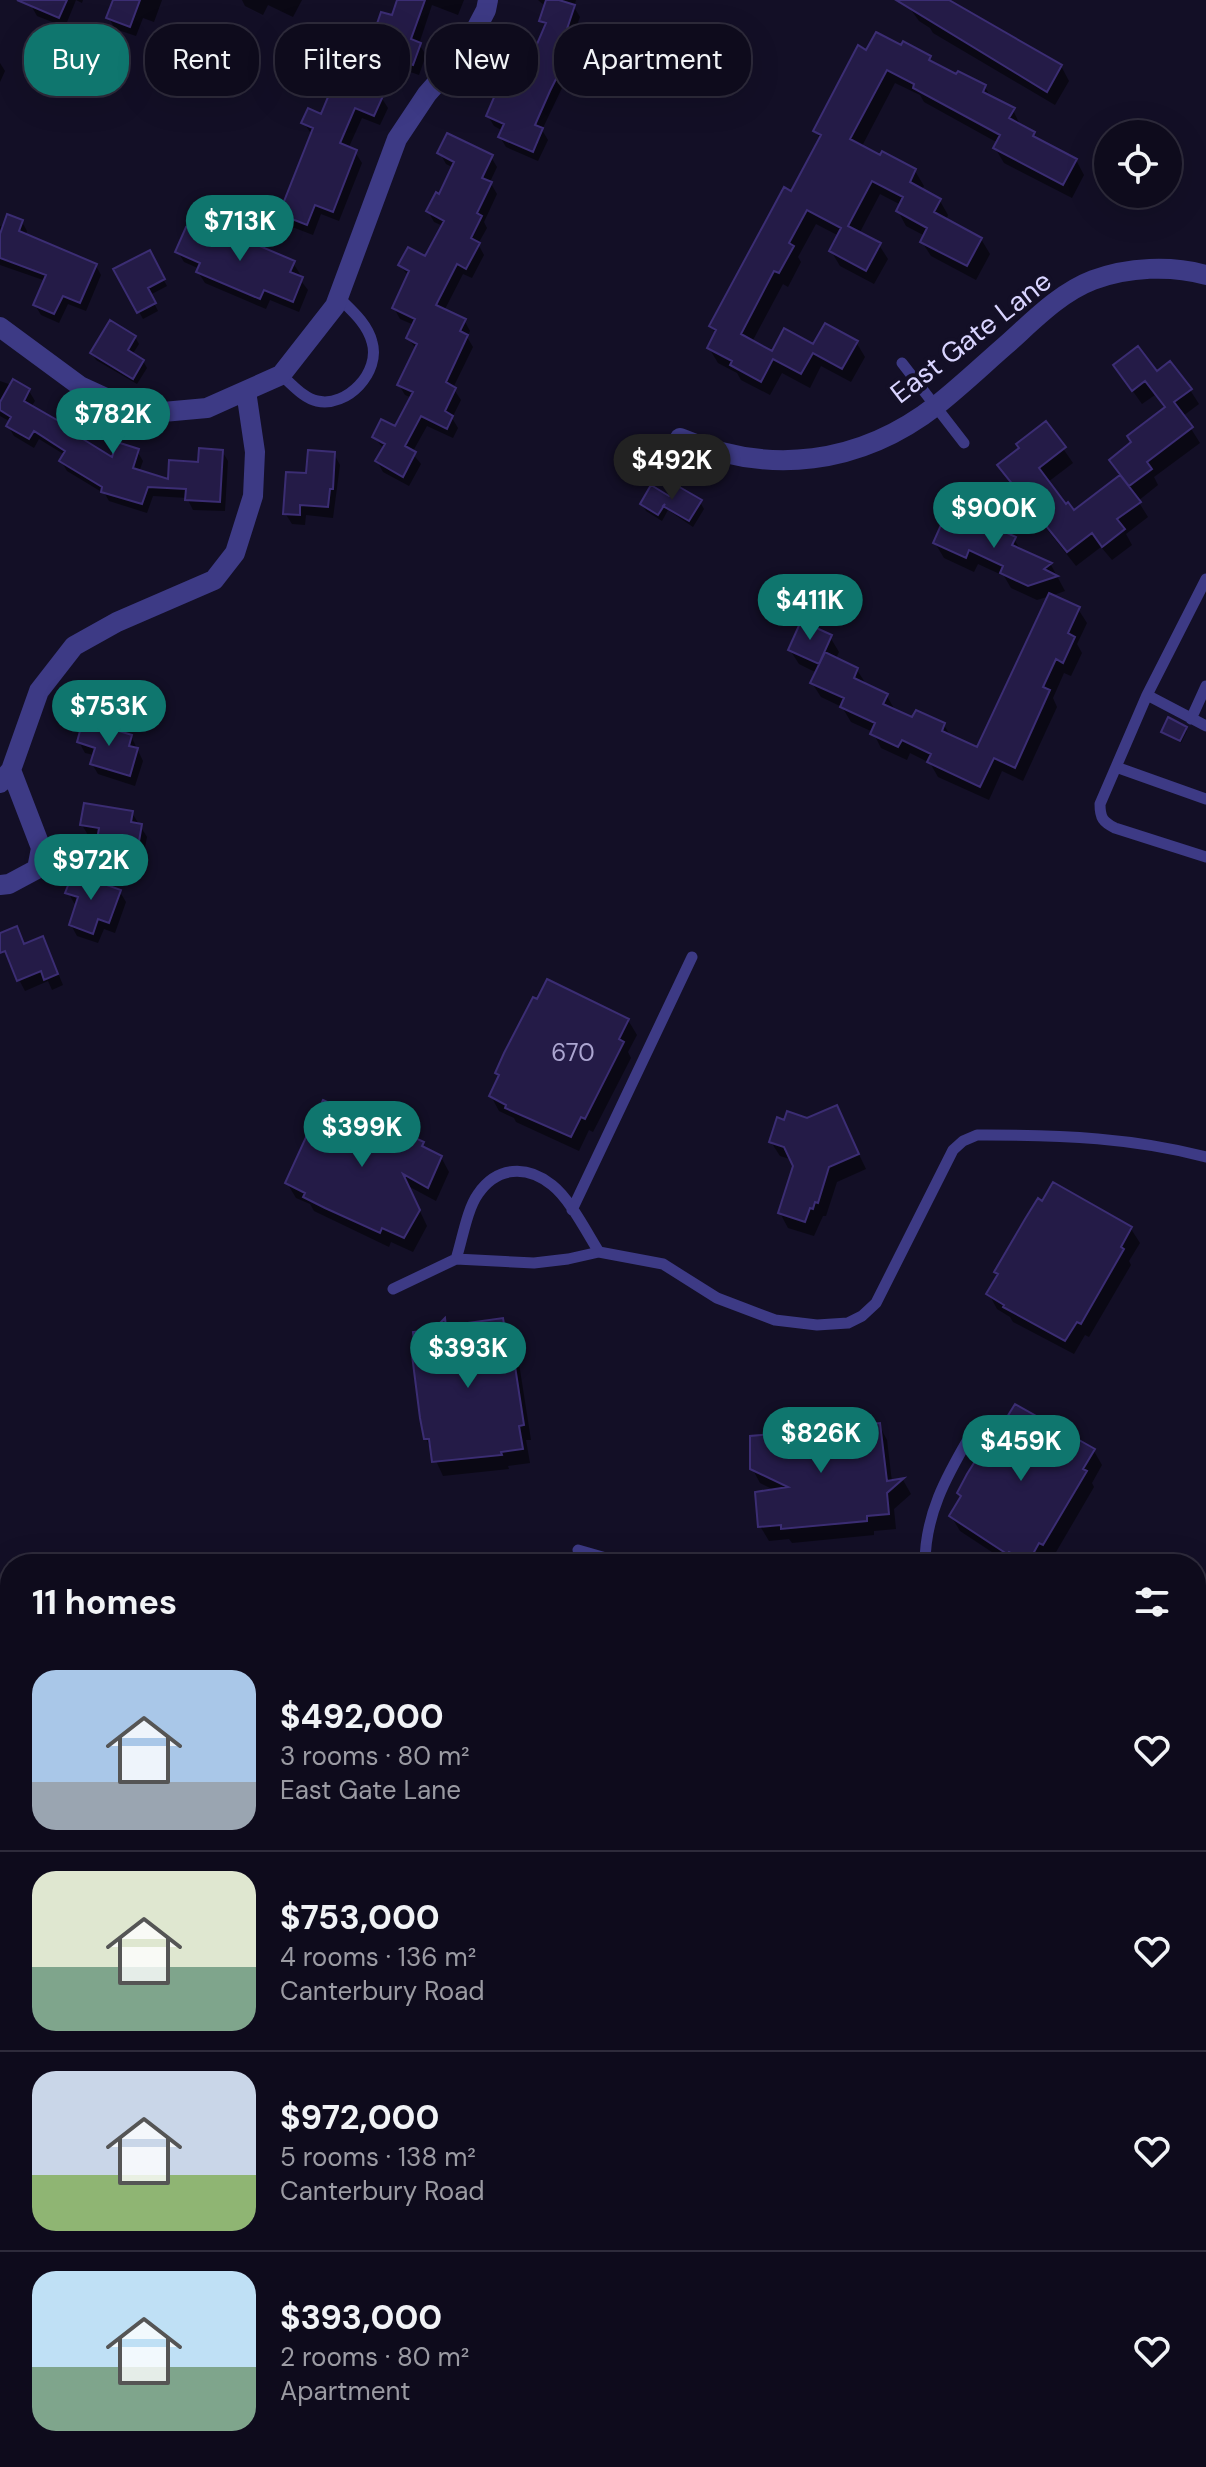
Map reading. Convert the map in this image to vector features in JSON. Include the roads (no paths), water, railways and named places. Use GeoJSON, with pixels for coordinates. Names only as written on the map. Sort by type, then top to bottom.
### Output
{"type":"FeatureCollection","features":[{"type":"Feature","properties":{"kind":"street"},"geometry":{"type":"LineString","coordinates":[[0,327],[80,386],[141,414],[207,408],[281,375],[335,306],[397,139],[427,94],[464,52],[488,0]]}},
{"type":"Feature","properties":{"kind":"street","name":"East Gate Lane"},"geometry":{"type":"LineString","coordinates":[[680,438],[721,453],[768,461],[821,457],[862,448],[897,431],[936,406],[1055,302],[1092,280],[1122,273],[1179,268],[1206,275]]}},
{"type":"Feature","properties":{"kind":"street"},"geometry":{"type":"LineString","coordinates":[[0,885],[9,884],[37,869],[41,848],[6,776],[39,691],[74,646],[117,622],[214,580],[235,553],[253,496],[255,452],[246,391]]}},
{"type":"Feature","properties":{"kind":"lane"},"geometry":{"type":"LineString","coordinates":[[281,375],[309,398],[329,402],[351,394],[366,376],[373,361],[372,341],[366,327],[338,297]]}},
{"type":"Feature","properties":{"kind":"lane"},"geometry":{"type":"LineString","coordinates":[[902,363],[964,443]]}},
{"type":"Feature","properties":{"kind":"lane"},"geometry":{"type":"LineString","coordinates":[[1206,579],[1147,695],[1100,804],[1100,816],[1105,823],[1206,857]]}},
{"type":"Feature","properties":{"kind":"lane"},"geometry":{"type":"LineString","coordinates":[[1191,719],[1206,686]]}},
{"type":"Feature","properties":{"kind":"lane"},"geometry":{"type":"LineString","coordinates":[[1147,695],[1206,726]]}},
{"type":"Feature","properties":{"kind":"lane"},"geometry":{"type":"LineString","coordinates":[[1116,767],[1206,799]]}},
{"type":"Feature","properties":{"kind":"lane"},"geometry":{"type":"LineString","coordinates":[[572,1210],[692,957]]}},
{"type":"Feature","properties":{"kind":"lane"},"geometry":{"type":"LineString","coordinates":[[393,1289],[456,1259],[534,1263],[599,1252],[663,1264],[717,1298],[775,1320],[817,1325],[848,1323],[862,1316],[876,1303],[945,1161],[963,1141],[977,1135],[1092,1137],[1206,1157]]}},
{"type":"Feature","properties":{"kind":"lane"},"geometry":{"type":"LineString","coordinates":[[456,1259],[476,1196],[493,1176],[515,1169],[554,1186],[599,1252]]}},
{"type":"Feature","properties":{"kind":"lane"},"geometry":{"type":"LineString","coordinates":[[926,1554],[931,1514],[945,1479],[970,1436]]}},
{"type":"Feature","properties":{"kind":"lane"},"geometry":{"type":"LineString","coordinates":[[578,1550],[592,1554]]}}]}
